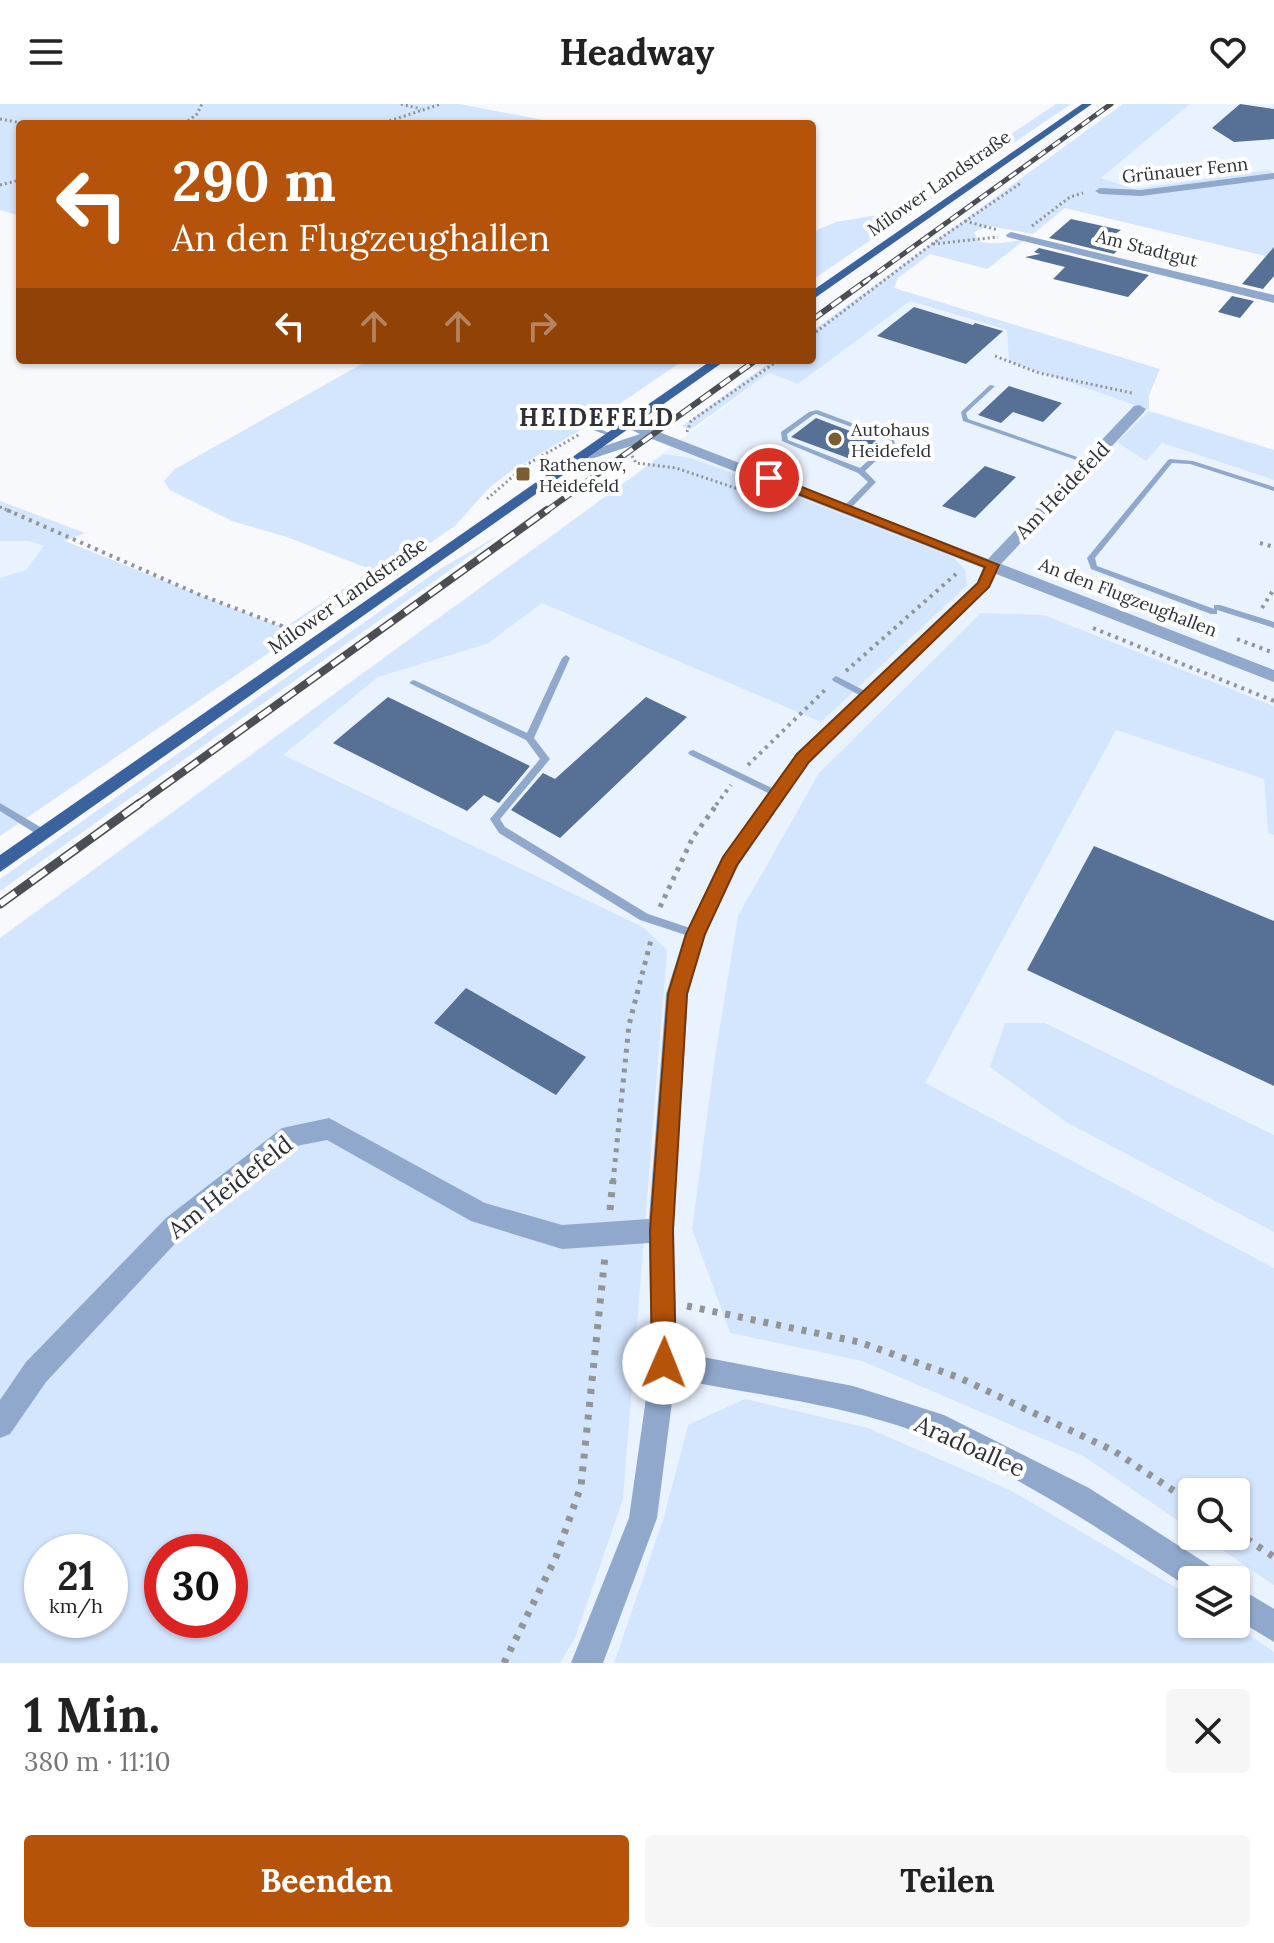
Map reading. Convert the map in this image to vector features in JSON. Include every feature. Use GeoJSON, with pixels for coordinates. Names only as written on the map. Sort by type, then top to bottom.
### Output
{"type":"FeatureCollection","features":[{"type":"Feature","properties":{"kind":"main road","name":"Milower Landstraße"},"geometry":{"type":"LineString","coordinates":[[816,293],[1088,104]]}},
{"type":"Feature","properties":{"kind":"main road"},"geometry":{"type":"LineString","coordinates":[[619,440],[628,425],[714,364]]}},
{"type":"Feature","properties":{"kind":"main road","name":"Milower Landstraße"},"geometry":{"type":"LineString","coordinates":[[0,865],[582,458]]}},
{"type":"Feature","properties":{"kind":"street","name":"Grünauer Fenn"},"geometry":{"type":"LineString","coordinates":[[1100,191],[1141,193],[1274,176]]}},
{"type":"Feature","properties":{"kind":"street","name":"Am Stadtgut"},"geometry":{"type":"LineString","coordinates":[[1016,236],[1274,299]]}},
{"type":"Feature","properties":{"kind":"street","name":"Am Heidefeld"},"geometry":{"type":"LineString","coordinates":[[587,1663],[643,1518],[664,1363],[661,1230],[677,994],[695,934],[730,862],[775,793],[803,758],[988,575],[1087,462],[1139,409]]}},
{"type":"Feature","properties":{"kind":"street","name":"An den Flugzeughallen"},"geometry":{"type":"LineString","coordinates":[[628,425],[846,508],[988,575],[1274,676]]}},
{"type":"Feature","properties":{"kind":"street"},"geometry":{"type":"LineString","coordinates":[[582,458],[619,440],[654,434]]}},
{"type":"Feature","properties":{"kind":"street","name":"Am Heidefeld"},"geometry":{"type":"LineString","coordinates":[[0,1424],[36,1372],[175,1226],[290,1136],[329,1129],[480,1213],[562,1237],[661,1230]]}},
{"type":"Feature","properties":{"kind":"street","name":"Aradoallee"},"geometry":{"type":"LineString","coordinates":[[664,1363],[853,1400],[944,1429],[1079,1498],[1183,1566]]}},
{"type":"Feature","properties":{"kind":"street"},"geometry":{"type":"LineString","coordinates":[[1250,1611],[1274,1627]]}},
{"type":"Feature","properties":{"kind":"lane"},"geometry":{"type":"LineString","coordinates":[[992,386],[963,413],[965,420],[1087,462]]}},
{"type":"Feature","properties":{"kind":"lane"},"geometry":{"type":"LineString","coordinates":[[846,508],[872,482],[861,471],[785,441],[783,433],[817,412],[890,439],[892,443],[861,471]]}},
{"type":"Feature","properties":{"kind":"lane"},"geometry":{"type":"LineString","coordinates":[[591,427],[619,440]]}},
{"type":"Feature","properties":{"kind":"lane"},"geometry":{"type":"LineString","coordinates":[[1274,489],[1191,462],[1170,461],[1091,558],[1094,567],[1216,610],[1274,625]]}},
{"type":"Feature","properties":{"kind":"lane"},"geometry":{"type":"LineString","coordinates":[[529,738],[566,658]]}},
{"type":"Feature","properties":{"kind":"lane"},"geometry":{"type":"LineString","coordinates":[[836,679],[868,696]]}},
{"type":"Feature","properties":{"kind":"lane"},"geometry":{"type":"LineString","coordinates":[[413,683],[529,738],[545,759],[495,819],[502,830],[644,917],[695,934]]}},
{"type":"Feature","properties":{"kind":"lane"},"geometry":{"type":"LineString","coordinates":[[693,753],[775,793]]}},
{"type":"Feature","properties":{"kind":"lane"},"geometry":{"type":"LineString","coordinates":[[0,806],[44,834]]}},
{"type":"Feature","properties":{"kind":"path"},"geometry":{"type":"LineString","coordinates":[[189,120],[202,104]]}},
{"type":"Feature","properties":{"kind":"path"},"geometry":{"type":"LineString","coordinates":[[401,104],[422,109]]}},
{"type":"Feature","properties":{"kind":"path"},"geometry":{"type":"LineString","coordinates":[[391,120],[441,104]]}},
{"type":"Feature","properties":{"kind":"path"},"geometry":{"type":"LineString","coordinates":[[816,332],[932,244],[1021,183]]}},
{"type":"Feature","properties":{"kind":"path"},"geometry":{"type":"LineString","coordinates":[[932,244],[1016,236],[1070,197],[1100,191]]}},
{"type":"Feature","properties":{"kind":"path"},"geometry":{"type":"LineString","coordinates":[[965,221],[1016,236]]}},
{"type":"Feature","properties":{"kind":"path"},"geometry":{"type":"LineString","coordinates":[[995,356],[1039,373],[1131,392],[1142,399],[1139,409]]}},
{"type":"Feature","properties":{"kind":"path"},"geometry":{"type":"LineString","coordinates":[[685,445],[691,421],[773,364]]}},
{"type":"Feature","properties":{"kind":"path"},"geometry":{"type":"LineString","coordinates":[[619,440],[636,463],[656,462],[677,467],[743,491]]}},
{"type":"Feature","properties":{"kind":"path"},"geometry":{"type":"LineString","coordinates":[[0,507],[198,594],[287,628],[310,647]]}},
{"type":"Feature","properties":{"kind":"path"},"geometry":{"type":"LineString","coordinates":[[1260,543],[1274,547]]}},
{"type":"Feature","properties":{"kind":"path"},"geometry":{"type":"LineString","coordinates":[[943,568],[988,575]]}},
{"type":"Feature","properties":{"kind":"path"},"geometry":{"type":"LineString","coordinates":[[1086,625],[1274,701]]}},
{"type":"Feature","properties":{"kind":"path"},"geometry":{"type":"LineString","coordinates":[[665,1302],[859,1342],[960,1378],[1114,1451],[1178,1494]]}},
{"type":"Feature","properties":{"kind":"path"},"geometry":{"type":"LineString","coordinates":[[1250,1541],[1274,1557]]}},
{"type":"Feature","properties":{"kind":"shaded area"},"geometry":{"type":"Polygon","coordinates":[[[0,104],[459,104],[543,120],[16,120],[16,215],[0,210],[0,104]]]}},
{"type":"Feature","properties":{"kind":"shaded area"},"geometry":{"type":"Polygon","coordinates":[[[1056,104],[1071,104],[816,277],[816,230],[836,222],[908,210],[938,190],[954,172],[1056,104]]]}},
{"type":"Feature","properties":{"kind":"shaded area"},"geometry":{"type":"Polygon","coordinates":[[[1123,104],[1190,104],[1101,178],[1134,189],[1269,170],[1274,173],[1274,258],[1065,208],[1033,234],[989,226],[974,232],[978,241],[984,242],[1025,240],[987,269],[930,254],[898,278],[894,288],[1160,369],[1149,395],[1149,410],[1009,361],[1007,330],[910,301],[798,384],[769,373],[690,430],[682,426],[767,364],[816,364],[816,328],[1123,104]]]}},
{"type":"Feature","properties":{"kind":"shaded area"},"geometry":{"type":"Polygon","coordinates":[[[1190,104],[1274,104],[1274,173],[1269,170],[1134,189],[1100,178],[1190,104]]]}},
{"type":"Feature","properties":{"kind":"shaded area"},"geometry":{"type":"Polygon","coordinates":[[[910,301],[1007,331],[1149,410],[1274,449],[1148,411],[1161,443],[1274,480],[1274,706],[1044,615],[738,916],[692,1229],[730,1333],[862,1361],[1083,1456],[1178,1520],[1178,1550],[1223,1550],[1246,1566],[1178,1566],[1178,1589],[1012,1491],[688,1425],[663,1520],[614,1663],[560,1663],[575,1638],[643,927],[282,755],[378,677],[487,644],[542,603],[821,722],[953,557],[690,458],[620,488],[0,936],[595,504],[769,373],[798,384],[910,301]]]}},
{"type":"Feature","properties":{"kind":"shaded area"},"geometry":{"type":"Polygon","coordinates":[[[362,364],[678,364],[584,428],[511,471],[488,489],[455,526],[0,836],[0,578],[26,570],[44,546],[29,541],[0,541],[0,501],[85,533],[65,541],[275,625],[291,623],[372,570],[287,537],[232,521],[170,490],[164,481],[175,469],[362,364]]]}},
{"type":"Feature","properties":{"kind":"shaded area"},"geometry":{"type":"Polygon","coordinates":[[[1149,411],[1274,450],[1274,480],[1162,443],[1146,461],[1117,442],[1149,411]]]}},
{"type":"Feature","properties":{"kind":"shaded area"},"geometry":{"type":"Polygon","coordinates":[[[664,454],[690,458],[769,486],[953,557],[965,570],[967,585],[821,722],[542,603],[487,644],[378,677],[283,755],[643,927],[667,950],[623,1499],[575,1638],[560,1663],[0,1663],[0,938],[664,454]]]}},
{"type":"Feature","properties":{"kind":"shaded area"},"geometry":{"type":"Polygon","coordinates":[[[499,535],[0,891],[0,879],[440,569],[499,535]]]}},
{"type":"Feature","properties":{"kind":"shaded area"},"geometry":{"type":"Polygon","coordinates":[[[0,541],[29,541],[45,546],[26,571],[0,578],[0,541]]]}},
{"type":"Feature","properties":{"kind":"shaded area"},"geometry":{"type":"Polygon","coordinates":[[[981,613],[1044,615],[1274,706],[1274,835],[1268,833],[1264,779],[1116,730],[925,1083],[1274,1268],[1274,1585],[1223,1550],[1250,1550],[1250,1478],[1178,1478],[1178,1520],[1083,1456],[862,1361],[730,1333],[692,1229],[714,1063],[738,916],[819,773],[981,613]]]}},
{"type":"Feature","properties":{"kind":"shaded area"},"geometry":{"type":"Polygon","coordinates":[[[1116,730],[1264,779],[1268,833],[1274,835],[1274,1135],[1045,1023],[1066,1122],[1274,1232],[1274,1268],[924,1083],[1116,730]]]}},
{"type":"Feature","properties":{"kind":"shaded area"},"geometry":{"type":"Polygon","coordinates":[[[1005,1023],[1045,1023],[1274,1135],[1274,1232],[1066,1122],[990,1067],[1005,1023]]]}},
{"type":"Feature","properties":{"kind":"shaded area"},"geometry":{"type":"Polygon","coordinates":[[[745,1399],[868,1428],[1012,1491],[1178,1589],[1178,1638],[1250,1638],[1250,1635],[1274,1652],[1274,1663],[614,1663],[663,1520],[688,1425],[745,1399]]]}},
{"type":"Feature","properties":{"kind":"shaded area"},"geometry":{"type":"Polygon","coordinates":[[[1250,1569],[1274,1585],[1274,1652],[1250,1635],[1250,1569]]]}},
{"type":"Feature","properties":{"kind":"building"},"geometry":{"type":"Polygon","coordinates":[[[1240,104],[1274,109],[1274,139],[1234,142],[1212,128],[1240,104]]]}},
{"type":"Feature","properties":{"kind":"building"},"geometry":{"type":"Polygon","coordinates":[[[1071,219],[1121,230],[1096,247],[1123,244],[1114,254],[1049,238],[1071,219]]]}},
{"type":"Feature","properties":{"kind":"building"},"geometry":{"type":"Polygon","coordinates":[[[1274,247],[1274,276],[1263,289],[1242,284],[1274,247]]]}},
{"type":"Feature","properties":{"kind":"building"},"geometry":{"type":"Polygon","coordinates":[[[1039,248],[1149,275],[1128,297],[1053,279],[1065,267],[1025,257],[1040,254],[1034,252],[1039,248]]]}},
{"type":"Feature","properties":{"kind":"building"},"geometry":{"type":"Polygon","coordinates":[[[1232,296],[1254,301],[1240,318],[1218,312],[1232,296]]]}},
{"type":"Feature","properties":{"kind":"building"},"geometry":{"type":"Polygon","coordinates":[[[914,307],[1003,331],[966,364],[877,336],[914,307]]]}},
{"type":"Feature","properties":{"kind":"building"},"geometry":{"type":"Polygon","coordinates":[[[1009,386],[1062,403],[1043,422],[1013,412],[1001,423],[978,415],[1009,386]]]}},
{"type":"Feature","properties":{"kind":"building","name":"Autohaus Heidefeld"},"geometry":{"type":"Polygon","coordinates":[[[816,418],[879,442],[856,461],[791,437],[816,418]]]}},
{"type":"Feature","properties":{"kind":"building"},"geometry":{"type":"Polygon","coordinates":[[[985,466],[1016,477],[975,518],[942,506],[985,466]]]}},
{"type":"Feature","properties":{"kind":"building"},"geometry":{"type":"Polygon","coordinates":[[[388,697],[530,766],[499,803],[484,795],[467,811],[333,743],[388,697]]]}},
{"type":"Feature","properties":{"kind":"building"},"geometry":{"type":"Polygon","coordinates":[[[646,697],[687,717],[560,838],[511,810],[543,773],[555,779],[646,697]]]}},
{"type":"Feature","properties":{"kind":"building"},"geometry":{"type":"Polygon","coordinates":[[[1094,846],[1274,921],[1274,1086],[1027,970],[1094,846]]]}},
{"type":"Feature","properties":{"kind":"building"},"geometry":{"type":"Polygon","coordinates":[[[466,988],[586,1057],[556,1095],[434,1023],[466,988]]]}},
{"type":"Feature","properties":{"kind":"railway"},"geometry":{"type":"LineString","coordinates":[[863,283],[1111,104]]}},
{"type":"Feature","properties":{"kind":"railway"},"geometry":{"type":"LineString","coordinates":[[816,317],[866,281]]}},
{"type":"Feature","properties":{"kind":"railway"},"geometry":{"type":"LineString","coordinates":[[545,512],[750,364]]}},
{"type":"Feature","properties":{"kind":"railway"},"geometry":{"type":"LineString","coordinates":[[137,805],[547,510]]}},
{"type":"Feature","properties":{"kind":"railway"},"geometry":{"type":"LineString","coordinates":[[0,904],[140,803]]}},
{"type":"Feature","properties":{"kind":"place","name":"Autohaus Heidefeld"},"geometry":{"type":"Point","coordinates":[835,439]}},
{"type":"Feature","properties":{"kind":"place","name":"Rathenow, Heidefeld"},"geometry":{"type":"Point","coordinates":[523,474]}},
{"type":"Feature","properties":{"kind":"district","name":"HEIDEFELD"},"geometry":{"type":"Point","coordinates":[597,417]}},
{"type":"Feature","properties":{"kind":"route"},"geometry":{"type":"LineString","coordinates":[[664,1363],[661,1230],[677,994],[695,934],[730,862],[775,793],[803,758],[984,584],[992,565],[769,478]]}}]}
